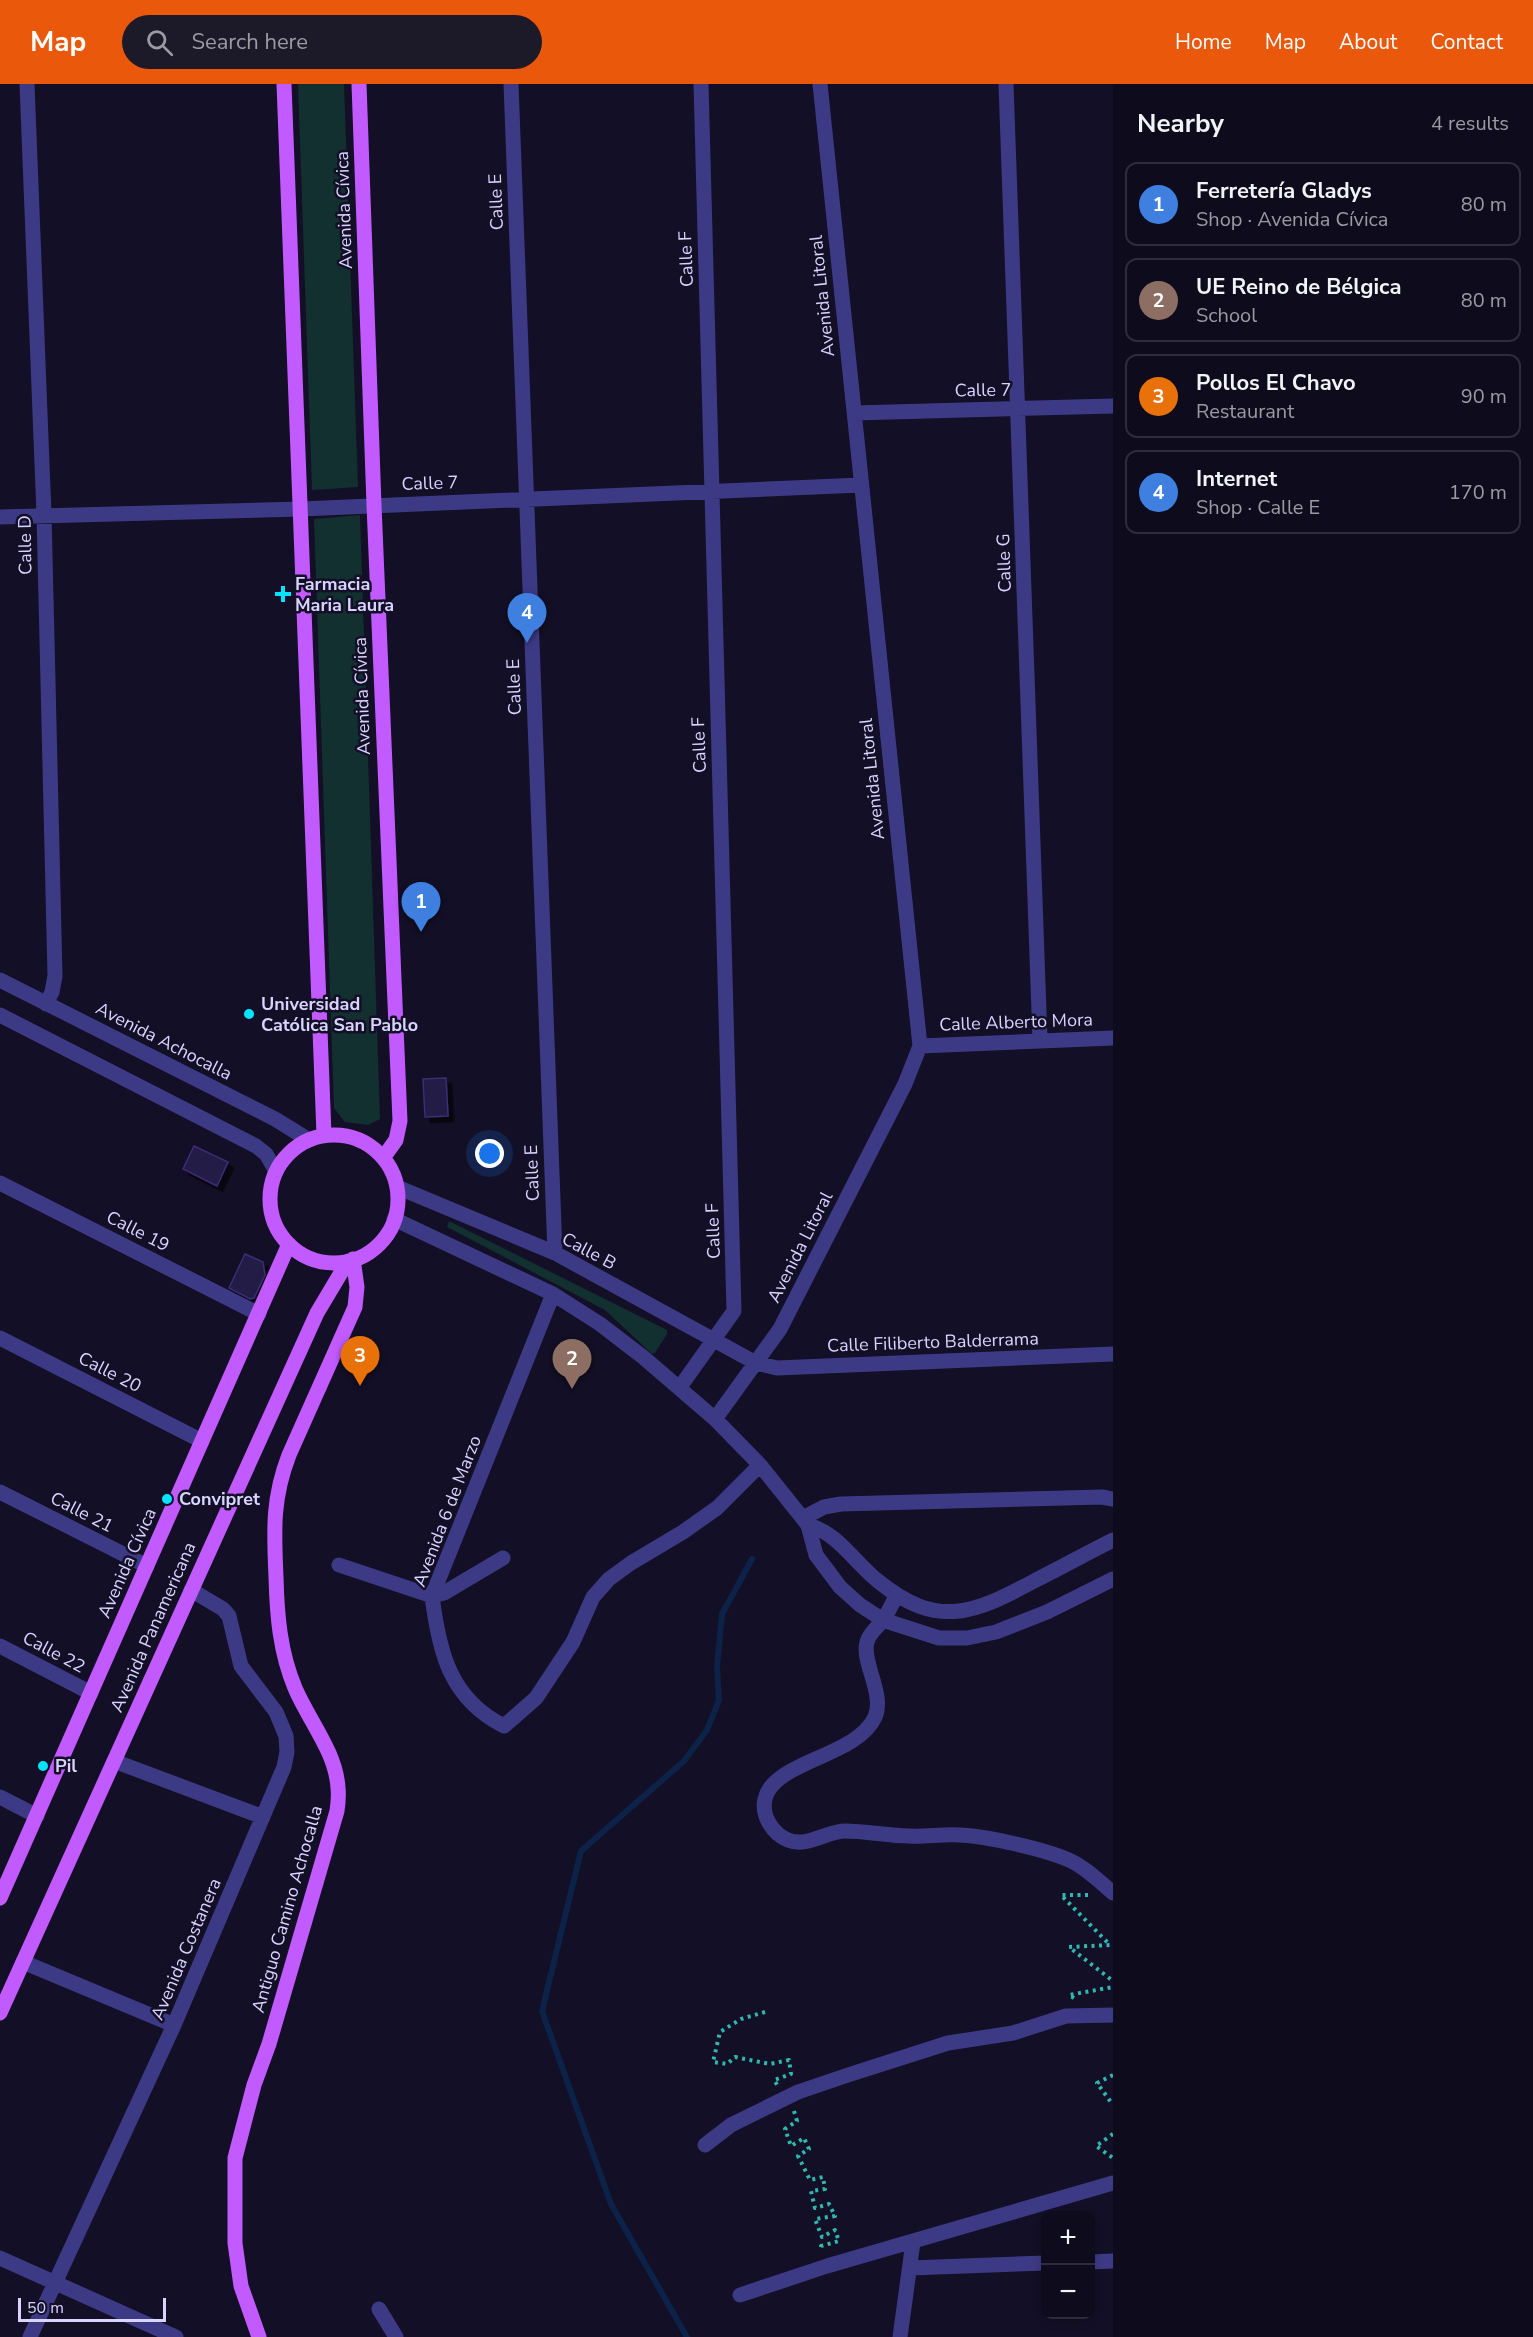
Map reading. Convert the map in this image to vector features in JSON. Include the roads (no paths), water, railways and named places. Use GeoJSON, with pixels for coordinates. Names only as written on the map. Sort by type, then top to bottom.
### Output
{"type":"FeatureCollection","features":[{"type":"Feature","properties":{"kind":"main road"},"geometry":{"type":"LineString","coordinates":[[284,84],[324,1135]]}},
{"type":"Feature","properties":{"kind":"main road","name":"Avenida Cívica"},"geometry":{"type":"LineString","coordinates":[[359,84],[400,1121],[396,1140],[383,1158]]}},
{"type":"Feature","properties":{"kind":"main road"},"geometry":{"type":"LineString","coordinates":[[324,1135],[340,1135],[355,1138],[369,1145],[383,1158],[393,1174],[398,1203],[387,1234],[376,1246],[351,1260],[323,1262],[310,1258],[289,1244],[277,1227],[270,1206],[270,1194],[276,1172],[289,1153],[309,1140],[324,1135]]}},
{"type":"Feature","properties":{"kind":"main road","name":"Avenida Cívica"},"geometry":{"type":"LineString","coordinates":[[0,1899],[289,1244]]}},
{"type":"Feature","properties":{"kind":"main road","name":"Avenida Panamericana"},"geometry":{"type":"LineString","coordinates":[[0,2013],[317,1313],[351,1260]]}},
{"type":"Feature","properties":{"kind":"main road","name":"Antiguo Camino Achocalla"},"geometry":{"type":"LineString","coordinates":[[259,2337],[241,2286],[234,2243],[235,2158],[254,2085],[269,2044],[337,1811],[339,1789],[336,1773],[317,1729],[296,1691],[285,1664],[278,1629],[273,1520],[280,1479],[286,1463],[355,1307],[357,1287],[351,1260]]}},
{"type":"Feature","properties":{"kind":"street","name":"Calle D"},"geometry":{"type":"LineString","coordinates":[[27,84],[44,514],[55,976],[52,992],[46,1004]]}},
{"type":"Feature","properties":{"kind":"street","name":"Calle E"},"geometry":{"type":"LineString","coordinates":[[511,84],[555,1253]]}},
{"type":"Feature","properties":{"kind":"street","name":"Calle F"},"geometry":{"type":"LineString","coordinates":[[680,1387],[734,1311],[700,84]]}},
{"type":"Feature","properties":{"kind":"street","name":"Avenida Litoral"},"geometry":{"type":"LineString","coordinates":[[715,1419],[780,1329],[905,1084],[920,1046],[820,84]]}},
{"type":"Feature","properties":{"kind":"street","name":"Calle G"},"geometry":{"type":"LineString","coordinates":[[1006,84],[1040,1040]]}},
{"type":"Feature","properties":{"kind":"street","name":"Calle 7"},"geometry":{"type":"LineString","coordinates":[[854,413],[1113,406]]}},
{"type":"Feature","properties":{"kind":"street","name":"Calle 7"},"geometry":{"type":"LineString","coordinates":[[0,517],[44,514],[301,509],[861,485]]}},
{"type":"Feature","properties":{"kind":"street","name":"Avenida Achocalla"},"geometry":{"type":"LineString","coordinates":[[0,980],[275,1119],[309,1140]]}},
{"type":"Feature","properties":{"kind":"street"},"geometry":{"type":"LineString","coordinates":[[0,1015],[256,1146],[266,1154],[276,1172]]}},
{"type":"Feature","properties":{"kind":"street","name":"Calle Alberto Mora"},"geometry":{"type":"LineString","coordinates":[[920,1046],[1113,1038]]}},
{"type":"Feature","properties":{"kind":"street","name":"Calle 19"},"geometry":{"type":"LineString","coordinates":[[0,1183],[258,1314]]}},
{"type":"Feature","properties":{"kind":"street","name":"Calle B"},"geometry":{"type":"LineString","coordinates":[[397,1187],[555,1253],[756,1363]]}},
{"type":"Feature","properties":{"kind":"street"},"geometry":{"type":"LineString","coordinates":[[394,1219],[553,1294],[600,1324],[680,1387],[760,1465],[806,1522],[816,1555],[840,1587],[860,1605],[883,1620],[939,1638],[967,1638],[996,1632],[1047,1612],[1113,1579]]}},
{"type":"Feature","properties":{"kind":"street","name":"Avenida 6 de Marzo"},"geometry":{"type":"LineString","coordinates":[[553,1294],[432,1596],[441,1648],[454,1681],[468,1702],[484,1716],[504,1726],[536,1698],[573,1642],[593,1597],[609,1579],[717,1508],[760,1465]]}},
{"type":"Feature","properties":{"kind":"street","name":"Calle 20"},"geometry":{"type":"LineString","coordinates":[[0,1338],[202,1441]]}},
{"type":"Feature","properties":{"kind":"street","name":"Calle Filiberto Balderrama"},"geometry":{"type":"LineString","coordinates":[[756,1363],[777,1368],[1113,1354]]}},
{"type":"Feature","properties":{"kind":"street","name":"Calle 21"},"geometry":{"type":"LineString","coordinates":[[0,1492],[147,1566]]}},
{"type":"Feature","properties":{"kind":"street"},"geometry":{"type":"LineString","coordinates":[[806,1522],[824,1507],[841,1504],[1102,1497],[1113,1499]]}},
{"type":"Feature","properties":{"kind":"street"},"geometry":{"type":"LineString","coordinates":[[806,1522],[821,1528],[833,1537],[870,1576],[896,1596],[910,1603],[940,1611],[981,1608],[1113,1540]]}},
{"type":"Feature","properties":{"kind":"street"},"geometry":{"type":"LineString","coordinates":[[339,1565],[432,1596],[444,1593],[503,1558]]}},
{"type":"Feature","properties":{"kind":"street","name":"Avenida Costanera"},"geometry":{"type":"LineString","coordinates":[[30,2337],[174,2025],[284,1767],[287,1752],[286,1736],[276,1712],[241,1666],[229,1616],[223,1609],[191,1590]]}},
{"type":"Feature","properties":{"kind":"street"},"geometry":{"type":"LineString","coordinates":[[896,1596],[883,1620],[866,1643],[866,1654],[877,1700],[875,1717],[867,1728],[845,1745],[782,1776],[771,1785],[764,1800],[769,1823],[776,1832],[789,1841],[809,1841],[843,1831],[910,1836],[937,1834],[981,1837],[1071,1860],[1113,1893]]}},
{"type":"Feature","properties":{"kind":"street","name":"Calle 22"},"geometry":{"type":"LineString","coordinates":[[0,1646],[91,1693]]}},
{"type":"Feature","properties":{"kind":"street"},"geometry":{"type":"LineString","coordinates":[[114,1761],[263,1817]]}},
{"type":"Feature","properties":{"kind":"street"},"geometry":{"type":"LineString","coordinates":[[0,1797],[37,1816]]}},
{"type":"Feature","properties":{"kind":"street"},"geometry":{"type":"LineString","coordinates":[[23,1962],[174,2025]]}},
{"type":"Feature","properties":{"kind":"street"},"geometry":{"type":"LineString","coordinates":[[705,2145],[731,2125],[788,2097],[948,2043],[1013,2033],[1066,2016],[1113,2015]]}},
{"type":"Feature","properties":{"kind":"street"},"geometry":{"type":"LineString","coordinates":[[740,2295],[827,2266],[1113,2183]]}},
{"type":"Feature","properties":{"kind":"street"},"geometry":{"type":"LineString","coordinates":[[900,2337],[913,2242]]}},
{"type":"Feature","properties":{"kind":"street"},"geometry":{"type":"LineString","coordinates":[[0,2258],[176,2337]]}},
{"type":"Feature","properties":{"kind":"street"},"geometry":{"type":"LineString","coordinates":[[1095,2262],[1113,2261]]}},
{"type":"Feature","properties":{"kind":"street"},"geometry":{"type":"LineString","coordinates":[[910,2268],[1041,2263]]}},
{"type":"Feature","properties":{"kind":"street"},"geometry":{"type":"LineString","coordinates":[[379,2309],[396,2337]]}},
{"type":"Feature","properties":{"kind":"waterway"},"geometry":{"type":"LineString","coordinates":[[687,2337],[611,2204],[542,2011],[581,1851],[684,1761],[707,1730],[719,1700],[717,1667],[722,1614],[752,1559]]}},
{"type":"Feature","properties":{"kind":"place","name":"Farmacia Maria Laura"},"geometry":{"type":"Point","coordinates":[283,594]}},
{"type":"Feature","properties":{"kind":"place","name":"Internet"},"geometry":{"type":"Point","coordinates":[527,643]}},
{"type":"Feature","properties":{"kind":"place","name":"Ferretería Gladys"},"geometry":{"type":"Point","coordinates":[421,932]}},
{"type":"Feature","properties":{"kind":"place","name":"Universidad Católica San Pablo"},"geometry":{"type":"Point","coordinates":[249,1014]}},
{"type":"Feature","properties":{"kind":"place","name":"Pollos El Chavo"},"geometry":{"type":"Point","coordinates":[360,1386]}},
{"type":"Feature","properties":{"kind":"place","name":"UE Reino de Bélgica"},"geometry":{"type":"Point","coordinates":[572,1389]}},
{"type":"Feature","properties":{"kind":"place","name":"Convipret"},"geometry":{"type":"Point","coordinates":[167,1499]}},
{"type":"Feature","properties":{"kind":"place","name":"Pil"},"geometry":{"type":"Point","coordinates":[43,1766]}}]}
